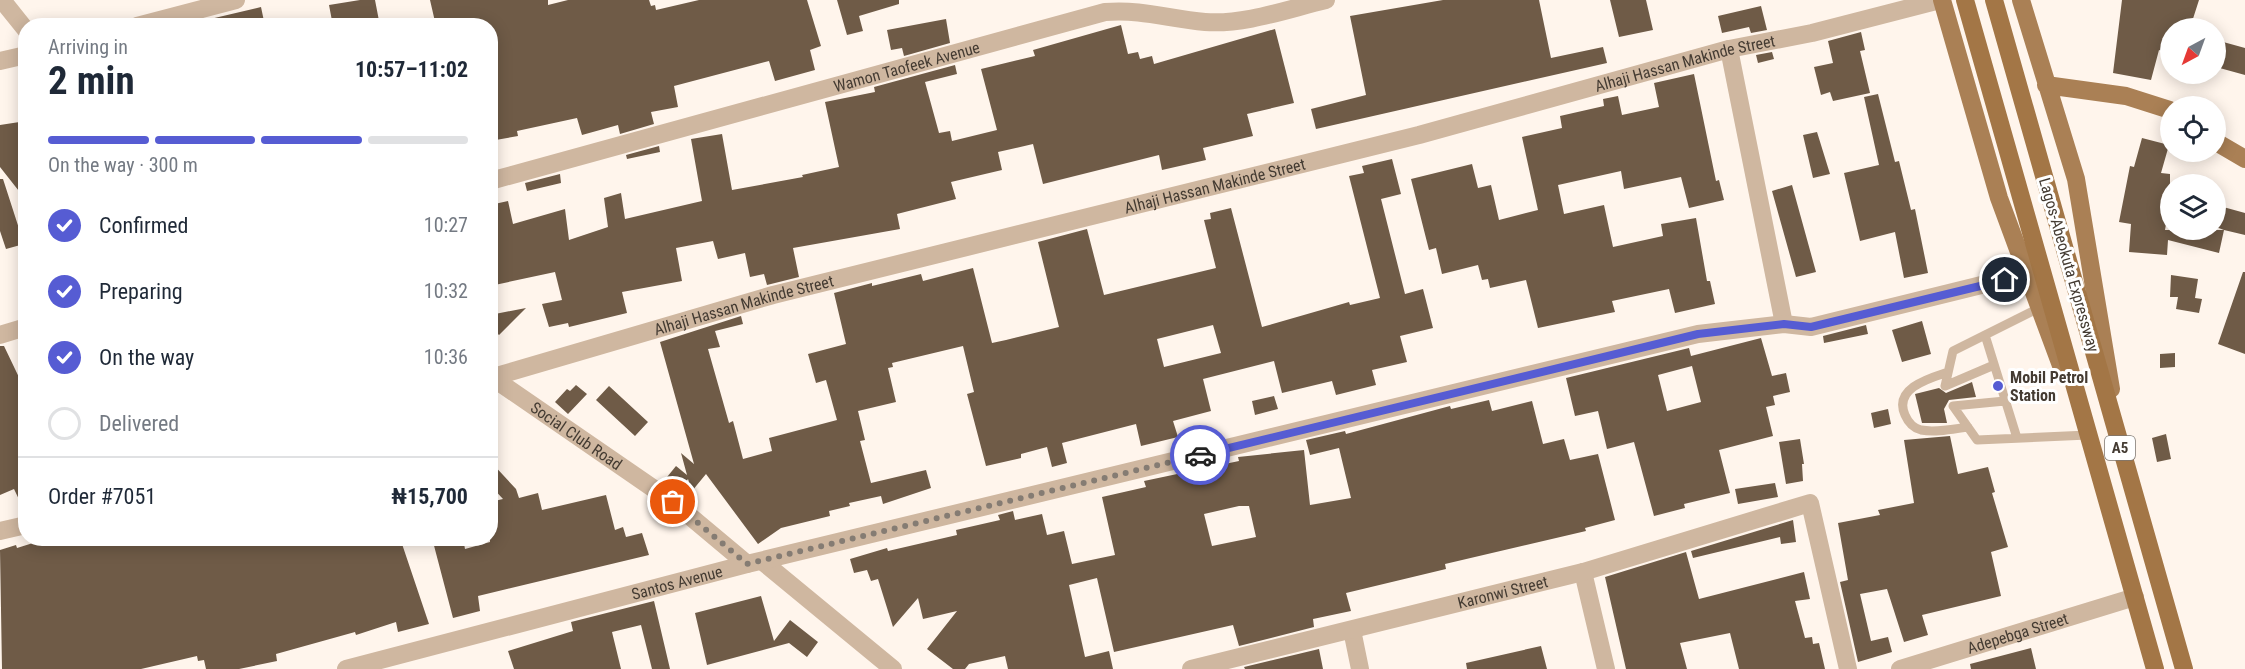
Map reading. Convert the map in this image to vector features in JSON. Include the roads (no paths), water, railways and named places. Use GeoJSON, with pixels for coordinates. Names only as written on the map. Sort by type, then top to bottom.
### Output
{"type":"FeatureCollection","features":[{"type":"Feature","properties":{"kind":"highway","name":"Lagos-Abeokuta Expressway"},"geometry":{"type":"LineString","coordinates":[[1965,0],[2099,464],[2155,669]]}},
{"type":"Feature","properties":{"kind":"highway","name":"Lagos-Abeokuta Expressway"},"geometry":{"type":"LineString","coordinates":[[1994,0],[2184,669]]}},
{"type":"Feature","properties":{"kind":"main road"},"geometry":{"type":"LineString","coordinates":[[1941,0],[1999,198],[2099,464]]}},
{"type":"Feature","properties":{"kind":"main road"},"geometry":{"type":"LineString","coordinates":[[2022,0],[2076,179],[2122,456]]}},
{"type":"Feature","properties":{"kind":"main road"},"geometry":{"type":"LineString","coordinates":[[2048,92],[2126,96],[2160,107]]}},
{"type":"Feature","properties":{"kind":"main road"},"geometry":{"type":"LineString","coordinates":[[2048,92],[2133,107],[2160,117]]}},
{"type":"Feature","properties":{"kind":"main road"},"geometry":{"type":"LineString","coordinates":[[2226,135],[2245,145]]}},
{"type":"Feature","properties":{"kind":"main road"},"geometry":{"type":"LineString","coordinates":[[2226,148],[2245,159]]}},
{"type":"Feature","properties":{"kind":"street"},"geometry":{"type":"LineString","coordinates":[[2,0],[18,20]]}},
{"type":"Feature","properties":{"kind":"street"},"geometry":{"type":"LineString","coordinates":[[167,18],[236,0]]}},
{"type":"Feature","properties":{"kind":"street","name":"Wamon Taofeek Avenue"},"geometry":{"type":"LineString","coordinates":[[498,179],[1105,12],[1133,10],[1206,22],[1233,21],[1326,0]]}},
{"type":"Feature","properties":{"kind":"street","name":"Alhaji Hassan Makinde Street"},"geometry":{"type":"LineString","coordinates":[[498,375],[773,295],[1419,135],[1730,49],[1812,33],[1941,0]]}},
{"type":"Feature","properties":{"kind":"street"},"geometry":{"type":"LineString","coordinates":[[1730,49],[1784,324]]}},
{"type":"Feature","properties":{"kind":"street"},"geometry":{"type":"LineString","coordinates":[[0,61],[18,57]]}},
{"type":"Feature","properties":{"kind":"street","name":"Santos Avenue"},"geometry":{"type":"LineString","coordinates":[[346,669],[755,562],[1698,334],[1784,324],[1811,327],[2026,274]]}},
{"type":"Feature","properties":{"kind":"street"},"geometry":{"type":"LineString","coordinates":[[0,334],[18,329]]}},
{"type":"Feature","properties":{"kind":"street","name":"Social Club Road"},"geometry":{"type":"LineString","coordinates":[[498,382],[673,502],[893,669]]}},
{"type":"Feature","properties":{"kind":"street","name":"Karonwi Street"},"geometry":{"type":"LineString","coordinates":[[1191,669],[1583,572],[1810,503],[1848,669]]}},
{"type":"Feature","properties":{"kind":"street"},"geometry":{"type":"LineString","coordinates":[[0,531],[18,527]]}},
{"type":"Feature","properties":{"kind":"street"},"geometry":{"type":"LineString","coordinates":[[1583,572],[1606,669]]}},
{"type":"Feature","properties":{"kind":"street","name":"Adepebga Street"},"geometry":{"type":"LineString","coordinates":[[1900,669],[2135,597]]}},
{"type":"Feature","properties":{"kind":"street"},"geometry":{"type":"LineString","coordinates":[[1352,630],[1360,669]]}},
{"type":"Feature","properties":{"kind":"lane"},"geometry":{"type":"LineString","coordinates":[[1994,366],[1945,386],[1953,351],[2039,308]]}},
{"type":"Feature","properties":{"kind":"lane"},"geometry":{"type":"LineString","coordinates":[[1985,335],[2017,438]]}},
{"type":"Feature","properties":{"kind":"lane"},"geometry":{"type":"LineString","coordinates":[[1948,372],[1914,386],[1905,395],[1904,413],[1911,425],[1920,430],[1968,427]]}},
{"type":"Feature","properties":{"kind":"lane"},"geometry":{"type":"LineString","coordinates":[[2005,401],[1953,406],[1977,440],[2088,435]]}},
{"type":"Feature","properties":{"kind":"place","name":"Mobil Petrol Station"},"geometry":{"type":"Point","coordinates":[1998,386]}}]}
